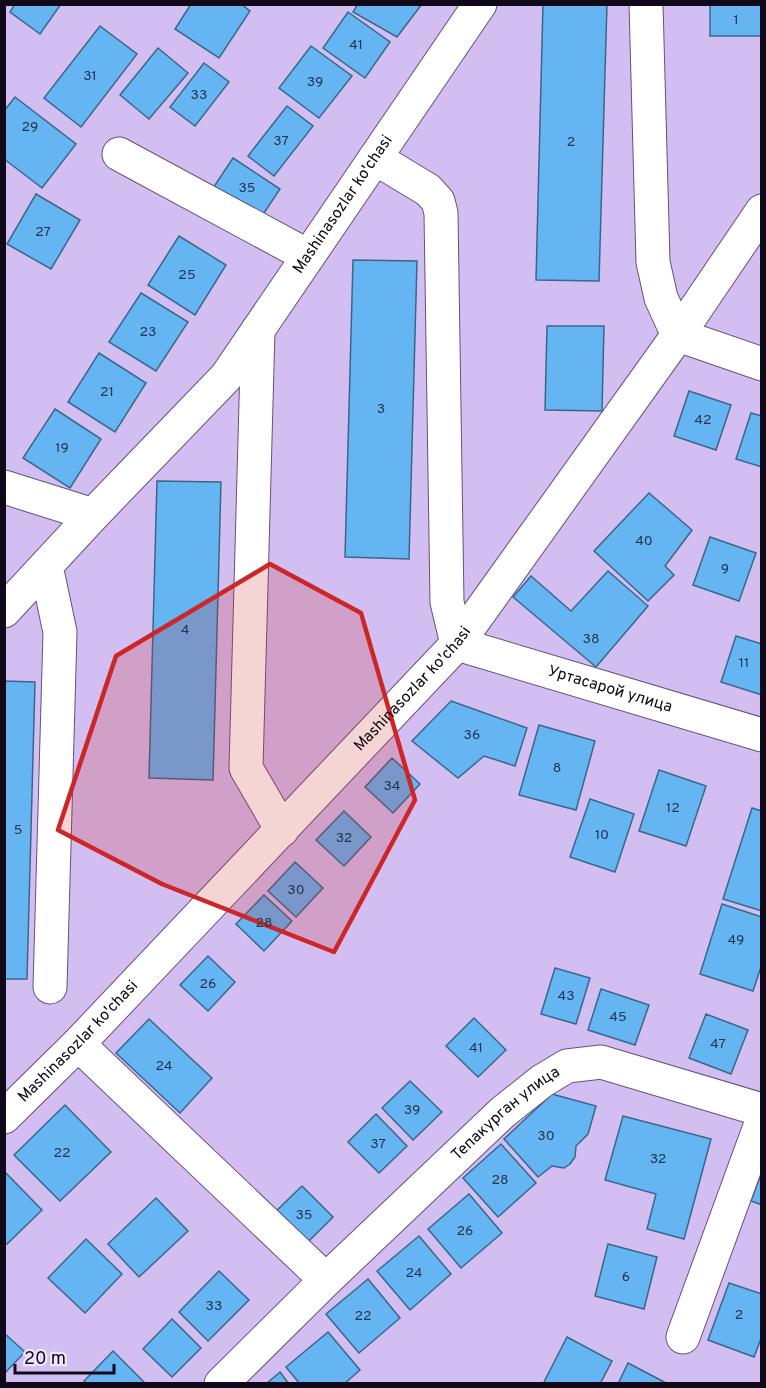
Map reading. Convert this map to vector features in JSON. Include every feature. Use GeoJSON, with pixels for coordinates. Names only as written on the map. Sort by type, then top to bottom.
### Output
{"type":"FeatureCollection","features":[{"type":"Feature","properties":{"kind":"street","name":"Mashinasozlar ko'chasi"},"geometry":{"type":"LineString","coordinates":[[4,610],[226,377],[480,4]]}},
{"type":"Feature","properties":{"kind":"street"},"geometry":{"type":"LineString","coordinates":[[646,4],[653,262],[661,298],[678,335],[762,364]]}},
{"type":"Feature","properties":{"kind":"street"},"geometry":{"type":"LineString","coordinates":[[119,154],[308,256]]}},
{"type":"Feature","properties":{"kind":"street"},"geometry":{"type":"LineString","coordinates":[[375,158],[428,190],[438,201],[441,213],[447,602],[457,644]]}},
{"type":"Feature","properties":{"kind":"street","name":"Mashinasozlar ko'chasi"},"geometry":{"type":"LineString","coordinates":[[4,1117],[78,1044],[457,644],[678,335],[762,211]]}},
{"type":"Feature","properties":{"kind":"street"},"geometry":{"type":"LineString","coordinates":[[258,330],[246,768],[282,830]]}},
{"type":"Feature","properties":{"kind":"street"},"geometry":{"type":"LineString","coordinates":[[4,487],[93,515]]}},
{"type":"Feature","properties":{"kind":"street"},"geometry":{"type":"LineString","coordinates":[[46,566],[60,632],[50,987]]}},
{"type":"Feature","properties":{"kind":"street","name":"Уртасарой улица"},"geometry":{"type":"LineString","coordinates":[[457,644],[762,735]]}},
{"type":"Feature","properties":{"kind":"street"},"geometry":{"type":"LineString","coordinates":[[78,1044],[326,1280]]}},
{"type":"Feature","properties":{"kind":"street","name":"Тепакурган улица"},"geometry":{"type":"LineString","coordinates":[[221,1383],[503,1112],[542,1081],[567,1066],[601,1062],[762,1110]]}},
{"type":"Feature","properties":{"kind":"street"},"geometry":{"type":"LineString","coordinates":[[683,1337],[762,1121]]}},
{"type":"Feature","properties":{"kind":"highlighted area"},"geometry":{"type":"Polygon","coordinates":[[[270,564],[361,613],[415,800],[334,952],[162,884],[58,830],[116,656],[270,564]]]}},
{"type":"Feature","properties":{"kind":"building"},"geometry":{"type":"Polygon","coordinates":[[[15,4],[61,4],[40,34],[10,12],[15,4]]]}},
{"type":"Feature","properties":{"kind":"building"},"geometry":{"type":"Polygon","coordinates":[[[191,4],[241,4],[250,11],[219,58],[175,29],[191,4]]]}},
{"type":"Feature","properties":{"kind":"building"},"geometry":{"type":"Polygon","coordinates":[[[358,4],[422,4],[397,37],[353,12],[358,4]]]}},
{"type":"Feature","properties":{"kind":"building"},"geometry":{"type":"Polygon","coordinates":[[[543,4],[607,4],[599,281],[536,280],[543,4]]]}},
{"type":"Feature","properties":{"kind":"building"},"geometry":{"type":"Polygon","coordinates":[[[710,4],[762,4],[762,36],[710,36],[710,4]]]}},
{"type":"Feature","properties":{"kind":"building"},"geometry":{"type":"Polygon","coordinates":[[[348,12],[390,42],[365,78],[323,48],[348,12]]]}},
{"type":"Feature","properties":{"kind":"building"},"geometry":{"type":"Polygon","coordinates":[[[100,26],[137,54],[81,127],[44,98],[100,26]]]}},
{"type":"Feature","properties":{"kind":"building"},"geometry":{"type":"Polygon","coordinates":[[[311,46],[352,76],[319,118],[279,88],[311,46]]]}},
{"type":"Feature","properties":{"kind":"building"},"geometry":{"type":"Polygon","coordinates":[[[158,48],[188,73],[149,119],[120,95],[158,48]]]}},
{"type":"Feature","properties":{"kind":"building"},"geometry":{"type":"Polygon","coordinates":[[[204,63],[229,82],[195,126],[170,107],[204,63]]]}},
{"type":"Feature","properties":{"kind":"building"},"geometry":{"type":"Polygon","coordinates":[[[15,97],[76,144],[42,188],[4,159],[4,111],[15,97]]]}},
{"type":"Feature","properties":{"kind":"building"},"geometry":{"type":"Polygon","coordinates":[[[287,106],[313,126],[274,176],[248,156],[287,106]]]}},
{"type":"Feature","properties":{"kind":"building"},"geometry":{"type":"Polygon","coordinates":[[[233,158],[280,189],[260,219],[213,188],[233,158]]]}},
{"type":"Feature","properties":{"kind":"building"},"geometry":{"type":"Polygon","coordinates":[[[36,194],[80,220],[51,269],[7,244],[36,194]]]}},
{"type":"Feature","properties":{"kind":"building"},"geometry":{"type":"Polygon","coordinates":[[[179,236],[226,265],[195,315],[148,285],[179,236]]]}},
{"type":"Feature","properties":{"kind":"building"},"geometry":{"type":"Polygon","coordinates":[[[353,260],[417,261],[409,559],[345,557],[353,260]]]}},
{"type":"Feature","properties":{"kind":"building"},"geometry":{"type":"Polygon","coordinates":[[[141,293],[188,322],[156,371],[109,342],[141,293]]]}},
{"type":"Feature","properties":{"kind":"building"},"geometry":{"type":"Polygon","coordinates":[[[547,326],[604,326],[602,411],[545,410],[547,326]]]}},
{"type":"Feature","properties":{"kind":"building"},"geometry":{"type":"Polygon","coordinates":[[[99,353],[146,383],[115,432],[68,402],[99,353]]]}},
{"type":"Feature","properties":{"kind":"building"},"geometry":{"type":"Polygon","coordinates":[[[689,391],[731,405],[716,450],[674,436],[689,391]]]}},
{"type":"Feature","properties":{"kind":"building"},"geometry":{"type":"Polygon","coordinates":[[[55,409],[101,439],[70,488],[23,458],[55,409]]]}},
{"type":"Feature","properties":{"kind":"building"},"geometry":{"type":"Polygon","coordinates":[[[751,413],[762,416],[762,467],[736,459],[751,413]]]}},
{"type":"Feature","properties":{"kind":"building"},"geometry":{"type":"Polygon","coordinates":[[[157,481],[221,482],[213,780],[149,778],[157,481]]]}},
{"type":"Feature","properties":{"kind":"building"},"geometry":{"type":"Polygon","coordinates":[[[649,493],[692,530],[665,566],[674,575],[648,601],[594,551],[649,493]]]}},
{"type":"Feature","properties":{"kind":"building"},"geometry":{"type":"Polygon","coordinates":[[[710,537],[756,553],[739,601],[693,585],[710,537]]]}},
{"type":"Feature","properties":{"kind":"building"},"geometry":{"type":"Polygon","coordinates":[[[608,571],[648,606],[596,667],[513,597],[531,576],[571,611],[608,571]]]}},
{"type":"Feature","properties":{"kind":"building"},"geometry":{"type":"Polygon","coordinates":[[[736,636],[762,644],[762,695],[721,682],[736,636]]]}},
{"type":"Feature","properties":{"kind":"building"},"geometry":{"type":"Polygon","coordinates":[[[4,681],[35,682],[27,979],[4,979],[4,681]]]}},
{"type":"Feature","properties":{"kind":"building"},"geometry":{"type":"Polygon","coordinates":[[[451,701],[527,728],[515,766],[484,756],[458,778],[412,741],[451,701]]]}},
{"type":"Feature","properties":{"kind":"building"},"geometry":{"type":"Polygon","coordinates":[[[539,725],[595,741],[576,810],[519,795],[539,725]]]}},
{"type":"Feature","properties":{"kind":"building"},"geometry":{"type":"Polygon","coordinates":[[[392,758],[420,784],[393,813],[365,787],[392,758]]]}},
{"type":"Feature","properties":{"kind":"building"},"geometry":{"type":"Polygon","coordinates":[[[659,770],[706,786],[686,846],[639,831],[659,770]]]}},
{"type":"Feature","properties":{"kind":"building"},"geometry":{"type":"Polygon","coordinates":[[[590,799],[634,814],[615,872],[570,857],[590,799]]]}},
{"type":"Feature","properties":{"kind":"building"},"geometry":{"type":"Polygon","coordinates":[[[752,808],[762,811],[762,911],[723,899],[752,808]]]}},
{"type":"Feature","properties":{"kind":"building"},"geometry":{"type":"Polygon","coordinates":[[[344,811],[371,837],[344,866],[316,840],[344,811]]]}},
{"type":"Feature","properties":{"kind":"building"},"geometry":{"type":"Polygon","coordinates":[[[295,862],[323,888],[296,917],[268,891],[295,862]]]}},
{"type":"Feature","properties":{"kind":"building"},"geometry":{"type":"Polygon","coordinates":[[[264,895],[292,921],[264,951],[236,924],[264,895]]]}},
{"type":"Feature","properties":{"kind":"building"},"geometry":{"type":"Polygon","coordinates":[[[722,904],[762,917],[762,964],[753,991],[700,974],[722,904]]]}},
{"type":"Feature","properties":{"kind":"building"},"geometry":{"type":"Polygon","coordinates":[[[208,956],[235,982],[208,1011],[180,985],[208,956]]]}},
{"type":"Feature","properties":{"kind":"building"},"geometry":{"type":"Polygon","coordinates":[[[555,968],[590,978],[576,1024],[541,1014],[555,968]]]}},
{"type":"Feature","properties":{"kind":"building"},"geometry":{"type":"Polygon","coordinates":[[[601,989],[649,1005],[635,1045],[588,1030],[601,989]]]}},
{"type":"Feature","properties":{"kind":"building"},"geometry":{"type":"Polygon","coordinates":[[[706,1014],[748,1030],[731,1074],[689,1058],[706,1014]]]}},
{"type":"Feature","properties":{"kind":"building"},"geometry":{"type":"Polygon","coordinates":[[[474,1018],[506,1050],[478,1077],[446,1046],[474,1018]]]}},
{"type":"Feature","properties":{"kind":"building"},"geometry":{"type":"Polygon","coordinates":[[[149,1019],[212,1078],[180,1113],[116,1053],[149,1019]]]}},
{"type":"Feature","properties":{"kind":"building"},"geometry":{"type":"Polygon","coordinates":[[[410,1081],[442,1112],[413,1140],[382,1108],[410,1081]]]}},
{"type":"Feature","properties":{"kind":"building"},"geometry":{"type":"Polygon","coordinates":[[[552,1094],[596,1106],[588,1134],[576,1146],[575,1157],[570,1164],[564,1168],[552,1166],[538,1177],[504,1139],[552,1094]]]}},
{"type":"Feature","properties":{"kind":"building"},"geometry":{"type":"Polygon","coordinates":[[[65,1105],[111,1152],[60,1201],[14,1155],[65,1105]]]}},
{"type":"Feature","properties":{"kind":"building"},"geometry":{"type":"Polygon","coordinates":[[[376,1114],[407,1146],[379,1173],[348,1142],[376,1114]]]}},
{"type":"Feature","properties":{"kind":"building"},"geometry":{"type":"Polygon","coordinates":[[[623,1116],[711,1139],[684,1239],[647,1229],[656,1194],[605,1180],[623,1116]]]}},
{"type":"Feature","properties":{"kind":"building"},"geometry":{"type":"Polygon","coordinates":[[[501,1144],[536,1183],[498,1217],[463,1178],[501,1144]]]}},
{"type":"Feature","properties":{"kind":"building"},"geometry":{"type":"Polygon","coordinates":[[[4,1171],[42,1210],[7,1244],[4,1242],[4,1171]]]}},
{"type":"Feature","properties":{"kind":"building"},"geometry":{"type":"Polygon","coordinates":[[[762,1171],[762,1205],[751,1201],[762,1171]]]}},
{"type":"Feature","properties":{"kind":"building"},"geometry":{"type":"Polygon","coordinates":[[[302,1186],[333,1217],[305,1245],[274,1213],[302,1186]]]}},
{"type":"Feature","properties":{"kind":"building"},"geometry":{"type":"Polygon","coordinates":[[[469,1194],[502,1233],[461,1268],[428,1229],[469,1194]]]}},
{"type":"Feature","properties":{"kind":"building"},"geometry":{"type":"Polygon","coordinates":[[[156,1198],[188,1231],[139,1277],[108,1244],[156,1198]]]}},
{"type":"Feature","properties":{"kind":"building"},"geometry":{"type":"Polygon","coordinates":[[[419,1236],[451,1274],[410,1310],[377,1271],[419,1236]]]}},
{"type":"Feature","properties":{"kind":"building"},"geometry":{"type":"Polygon","coordinates":[[[86,1239],[122,1274],[85,1313],[48,1278],[86,1239]]]}},
{"type":"Feature","properties":{"kind":"building"},"geometry":{"type":"Polygon","coordinates":[[[608,1244],[657,1257],[644,1309],[595,1296],[608,1244]]]}},
{"type":"Feature","properties":{"kind":"building"},"geometry":{"type":"Polygon","coordinates":[[[219,1271],[249,1300],[208,1341],[179,1312],[219,1271]]]}},
{"type":"Feature","properties":{"kind":"building"},"geometry":{"type":"Polygon","coordinates":[[[368,1279],[400,1318],[359,1353],[326,1314],[368,1279]]]}},
{"type":"Feature","properties":{"kind":"building"},"geometry":{"type":"Polygon","coordinates":[[[729,1283],[762,1294],[762,1336],[754,1357],[708,1340],[729,1283]]]}},
{"type":"Feature","properties":{"kind":"building"},"geometry":{"type":"Polygon","coordinates":[[[172,1319],[201,1348],[172,1377],[143,1349],[172,1319]]]}},
{"type":"Feature","properties":{"kind":"building"},"geometry":{"type":"Polygon","coordinates":[[[328,1332],[360,1370],[344,1384],[300,1384],[286,1367],[328,1332]]]}},
{"type":"Feature","properties":{"kind":"building"},"geometry":{"type":"Polygon","coordinates":[[[4,1333],[25,1352],[4,1374],[4,1333]]]}},
{"type":"Feature","properties":{"kind":"building"},"geometry":{"type":"Polygon","coordinates":[[[567,1337],[612,1361],[600,1384],[543,1384],[567,1337]]]}},
{"type":"Feature","properties":{"kind":"building"},"geometry":{"type":"Polygon","coordinates":[[[113,1351],[146,1384],[86,1384],[84,1381],[113,1351]]]}},
{"type":"Feature","properties":{"kind":"building"},"geometry":{"type":"Polygon","coordinates":[[[628,1363],[668,1384],[618,1384],[628,1363]]]}},
{"type":"Feature","properties":{"kind":"building"},"geometry":{"type":"Polygon","coordinates":[[[280,1372],[289,1384],[266,1384],[280,1372]]]}}]}
